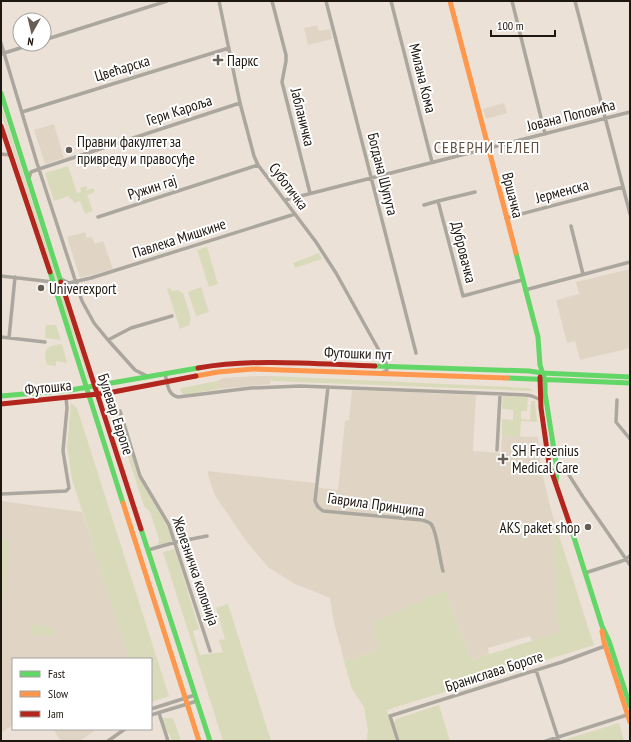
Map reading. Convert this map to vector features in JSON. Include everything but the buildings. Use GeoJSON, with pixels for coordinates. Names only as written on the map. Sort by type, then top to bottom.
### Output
{"type":"FeatureCollection","features":[{"type":"Feature","properties":{"kind":"main road","name":"Вршачка"},"geometry":{"type":"LineString","coordinates":[[450,1],[538,337],[542,380]]}},
{"type":"Feature","properties":{"kind":"main road","name":"Булевар Европе"},"geometry":{"type":"LineString","coordinates":[[1,94],[61,279],[96,394],[210,741]]}},
{"type":"Feature","properties":{"kind":"main road","name":"Булевар Европе"},"geometry":{"type":"LineString","coordinates":[[1,126],[199,741]]}},
{"type":"Feature","properties":{"kind":"main road","name":"Футошки пут"},"geometry":{"type":"LineString","coordinates":[[86,388],[217,365],[264,362],[529,371],[542,373],[630,377]]}},
{"type":"Feature","properties":{"kind":"main road","name":"Футошки пут"},"geometry":{"type":"LineString","coordinates":[[96,394],[218,372],[253,369],[630,383]]}},
{"type":"Feature","properties":{"kind":"main road"},"geometry":{"type":"LineString","coordinates":[[542,380],[541,400],[545,439],[551,470],[630,706]]}},
{"type":"Feature","properties":{"kind":"main road"},"geometry":{"type":"LineString","coordinates":[[542,380],[557,469],[556,482]]}},
{"type":"Feature","properties":{"kind":"main road","name":"Футошка"},"geometry":{"type":"LineString","coordinates":[[1,396],[86,388]]}},
{"type":"Feature","properties":{"kind":"main road","name":"Футошка"},"geometry":{"type":"LineString","coordinates":[[1,404],[96,394]]}},
{"type":"Feature","properties":{"kind":"main road"},"geometry":{"type":"LineString","coordinates":[[602,626],[605,646],[630,722]]}},
{"type":"Feature","properties":{"kind":"street"},"geometry":{"type":"LineString","coordinates":[[52,37],[167,1]]}},
{"type":"Feature","properties":{"kind":"street","name":"Суботичка"},"geometry":{"type":"LineString","coordinates":[[218,1],[240,103],[254,156],[258,165],[316,242],[336,273],[387,366]]}},
{"type":"Feature","properties":{"kind":"street","name":"Јабланичка"},"geometry":{"type":"LineString","coordinates":[[272,1],[286,55],[282,82],[310,193]]}},
{"type":"Feature","properties":{"kind":"street","name":"Богдана Шупута"},"geometry":{"type":"LineString","coordinates":[[326,1],[416,353]]}},
{"type":"Feature","properties":{"kind":"street","name":"Милана Кома"},"geometry":{"type":"LineString","coordinates":[[391,1],[432,162]]}},
{"type":"Feature","properties":{"kind":"street"},"geometry":{"type":"LineString","coordinates":[[512,1],[545,134]]}},
{"type":"Feature","properties":{"kind":"street"},"geometry":{"type":"LineString","coordinates":[[575,1],[630,214]]}},
{"type":"Feature","properties":{"kind":"street"},"geometry":{"type":"LineString","coordinates":[[1,43],[3,54],[39,169],[82,301],[87,312],[108,340],[135,370],[148,376]]}},
{"type":"Feature","properties":{"kind":"street","name":"Цвећарска"},"geometry":{"type":"LineString","coordinates":[[22,112],[229,48]]}},
{"type":"Feature","properties":{"kind":"street","name":"Гери Кароља"},"geometry":{"type":"LineString","coordinates":[[25,168],[34,170],[39,169],[240,103]]}},
{"type":"Feature","properties":{"kind":"street","name":"Јована Поповића"},"geometry":{"type":"LineString","coordinates":[[285,200],[630,112]]}},
{"type":"Feature","properties":{"kind":"street"},"geometry":{"type":"LineString","coordinates":[[1,154],[10,155]]}},
{"type":"Feature","properties":{"kind":"street","name":"Ружин гај"},"geometry":{"type":"LineString","coordinates":[[98,217],[258,165]]}},
{"type":"Feature","properties":{"kind":"street"},"geometry":{"type":"LineString","coordinates":[[28,179],[30,173],[34,170]]}},
{"type":"Feature","properties":{"kind":"street","name":"Јерменска"},"geometry":{"type":"LineString","coordinates":[[506,218],[623,187]]}},
{"type":"Feature","properties":{"kind":"street"},"geometry":{"type":"LineString","coordinates":[[424,205],[475,192]]}},
{"type":"Feature","properties":{"kind":"street","name":"Дубровачка"},"geometry":{"type":"LineString","coordinates":[[438,201],[463,296],[522,280]]}},
{"type":"Feature","properties":{"kind":"street","name":"Павлека Мишкине"},"geometry":{"type":"LineString","coordinates":[[61,279],[65,282],[76,282],[91,278],[295,214]]}},
{"type":"Feature","properties":{"kind":"street"},"geometry":{"type":"LineString","coordinates":[[571,226],[584,274]]}},
{"type":"Feature","properties":{"kind":"street"},"geometry":{"type":"LineString","coordinates":[[525,290],[630,262]]}},
{"type":"Feature","properties":{"kind":"street"},"geometry":{"type":"LineString","coordinates":[[1,276],[52,282]]}},
{"type":"Feature","properties":{"kind":"street"},"geometry":{"type":"LineString","coordinates":[[9,338],[15,277]]}},
{"type":"Feature","properties":{"kind":"street"},"geometry":{"type":"LineString","coordinates":[[65,292],[66,287],[70,282]]}},
{"type":"Feature","properties":{"kind":"street"},"geometry":{"type":"LineString","coordinates":[[108,340],[131,328],[172,316]]}},
{"type":"Feature","properties":{"kind":"street"},"geometry":{"type":"LineString","coordinates":[[1,337],[45,342]]}},
{"type":"Feature","properties":{"kind":"street"},"geometry":{"type":"LineString","coordinates":[[382,373],[385,372],[387,366]]}},
{"type":"Feature","properties":{"kind":"street"},"geometry":{"type":"LineString","coordinates":[[132,380],[137,375],[135,370]]}},
{"type":"Feature","properties":{"kind":"street"},"geometry":{"type":"LineString","coordinates":[[165,374],[170,393],[178,397],[251,388],[300,386],[532,396],[541,400]]}},
{"type":"Feature","properties":{"kind":"street","name":"Гаврила Принципа"},"geometry":{"type":"LineString","coordinates":[[328,387],[315,501],[318,508],[323,510],[422,520],[431,524],[443,572]]}},
{"type":"Feature","properties":{"kind":"street"},"geometry":{"type":"LineString","coordinates":[[498,450],[500,395]]}},
{"type":"Feature","properties":{"kind":"street"},"geometry":{"type":"LineString","coordinates":[[1,494],[66,491],[70,488],[63,451],[67,408],[66,398]]}},
{"type":"Feature","properties":{"kind":"street"},"geometry":{"type":"LineString","coordinates":[[617,400],[616,422],[630,439]]}},
{"type":"Feature","properties":{"kind":"street","name":"Железничка колонија"},"geometry":{"type":"LineString","coordinates":[[120,411],[140,476],[169,524],[176,542],[210,651]]}},
{"type":"Feature","properties":{"kind":"street"},"geometry":{"type":"LineString","coordinates":[[567,472],[630,565]]}},
{"type":"Feature","properties":{"kind":"street"},"geometry":{"type":"LineString","coordinates":[[148,550],[176,542],[207,536]]}},
{"type":"Feature","properties":{"kind":"street"},"geometry":{"type":"LineString","coordinates":[[585,574],[622,561],[630,556]]}},
{"type":"Feature","properties":{"kind":"street","name":"Бранислава Бороте"},"geometry":{"type":"LineString","coordinates":[[398,741],[390,716],[536,670],[605,646]]}},
{"type":"Feature","properties":{"kind":"street"},"geometry":{"type":"LineString","coordinates":[[536,670],[558,739]]}},
{"type":"Feature","properties":{"kind":"street"},"geometry":{"type":"LineString","coordinates":[[152,709],[195,695]]}},
{"type":"Feature","properties":{"kind":"street"},"geometry":{"type":"LineString","coordinates":[[152,715],[197,701]]}},
{"type":"Feature","properties":{"kind":"street"},"geometry":{"type":"LineString","coordinates":[[159,713],[168,741]]}},
{"type":"Feature","properties":{"kind":"street"},"geometry":{"type":"LineString","coordinates":[[546,741],[558,739],[627,715]]}},
{"type":"Feature","properties":{"kind":"street"},"geometry":{"type":"LineString","coordinates":[[108,741],[124,730]]}},
{"type":"Feature","properties":{"kind":"shaded area"},"geometry":{"type":"Polygon","coordinates":[[[317,25],[319,31],[330,29],[332,39],[308,45],[304,28],[317,25]]]}},
{"type":"Feature","properties":{"kind":"shaded area"},"geometry":{"type":"Polygon","coordinates":[[[504,103],[507,113],[486,119],[483,109],[504,103]]]}},
{"type":"Feature","properties":{"kind":"shaded area"},"geometry":{"type":"Polygon","coordinates":[[[54,124],[64,158],[45,164],[34,130],[54,124]]]}},
{"type":"Feature","properties":{"kind":"shaded area"},"geometry":{"type":"Polygon","coordinates":[[[85,232],[87,238],[92,237],[95,244],[103,241],[113,269],[80,278],[67,237],[85,232]]]}},
{"type":"Feature","properties":{"kind":"shaded area"},"geometry":{"type":"Polygon","coordinates":[[[630,269],[630,348],[580,360],[575,341],[567,343],[556,300],[579,294],[576,282],[630,269]]]}},
{"type":"Feature","properties":{"kind":"shaded area"},"geometry":{"type":"Polygon","coordinates":[[[271,376],[270,384],[219,389],[217,381],[224,378],[271,376]]]}},
{"type":"Feature","properties":{"kind":"shaded area"},"geometry":{"type":"Polygon","coordinates":[[[352,390],[476,395],[473,451],[501,453],[502,436],[538,437],[541,468],[551,510],[587,624],[532,641],[530,636],[488,648],[489,654],[471,660],[445,590],[379,650],[344,661],[333,618],[330,598],[295,584],[269,568],[246,541],[214,494],[207,471],[315,483],[314,487],[338,490],[345,421],[349,420],[352,390]]]}},
{"type":"Feature","properties":{"kind":"shaded area"},"geometry":{"type":"Polygon","coordinates":[[[1,501],[82,512],[130,658],[12,658],[12,726],[1,733],[1,501]]]}},
{"type":"Feature","properties":{"kind":"shaded area"},"geometry":{"type":"Polygon","coordinates":[[[54,730],[96,730],[80,741],[61,741],[54,730]]]}},
{"type":"Feature","properties":{"kind":"green space"},"geometry":{"type":"Polygon","coordinates":[[[1,105],[89,378],[88,379],[77,344],[69,326],[1,112],[1,105]]]}},
{"type":"Feature","properties":{"kind":"green space"},"geometry":{"type":"Polygon","coordinates":[[[68,166],[77,193],[81,192],[80,188],[86,186],[87,190],[93,188],[95,192],[87,195],[93,211],[85,214],[80,201],[74,203],[69,196],[54,201],[45,173],[68,166]]]}},
{"type":"Feature","properties":{"kind":"green space"},"geometry":{"type":"Polygon","coordinates":[[[207,247],[218,284],[209,287],[197,250],[207,247]]]}},
{"type":"Feature","properties":{"kind":"green space"},"geometry":{"type":"Polygon","coordinates":[[[319,253],[322,259],[295,268],[293,263],[319,253]]]}},
{"type":"Feature","properties":{"kind":"green space"},"geometry":{"type":"Polygon","coordinates":[[[201,287],[209,312],[196,316],[188,292],[201,287]]]}},
{"type":"Feature","properties":{"kind":"green space"},"geometry":{"type":"Polygon","coordinates":[[[170,288],[172,291],[178,290],[183,293],[191,318],[189,325],[180,329],[167,289],[170,288]]]}},
{"type":"Feature","properties":{"kind":"green space"},"geometry":{"type":"Polygon","coordinates":[[[46,325],[56,325],[61,340],[45,338],[46,325]]]}},
{"type":"Feature","properties":{"kind":"green space"},"geometry":{"type":"Polygon","coordinates":[[[62,344],[67,363],[56,361],[56,366],[47,365],[45,355],[47,349],[52,346],[62,344]]]}},
{"type":"Feature","properties":{"kind":"green space"},"geometry":{"type":"Polygon","coordinates":[[[271,376],[529,388],[533,391],[271,381],[271,376]]]}},
{"type":"Feature","properties":{"kind":"green space"},"geometry":{"type":"Polygon","coordinates":[[[217,381],[219,389],[184,395],[180,390],[181,388],[217,381]]]}},
{"type":"Feature","properties":{"kind":"green space"},"geometry":{"type":"Polygon","coordinates":[[[503,396],[528,397],[527,411],[521,411],[521,419],[530,420],[531,401],[535,401],[537,422],[521,421],[520,437],[502,436],[502,419],[513,420],[513,410],[502,409],[503,396]]]}},
{"type":"Feature","properties":{"kind":"green space"},"geometry":{"type":"Polygon","coordinates":[[[71,403],[77,408],[169,696],[152,702],[152,658],[130,658],[127,653],[72,479],[67,447],[71,403]]]}},
{"type":"Feature","properties":{"kind":"green space"},"geometry":{"type":"Polygon","coordinates":[[[118,410],[138,476],[167,526],[173,541],[158,545],[159,539],[150,512],[144,506],[116,419],[118,410]]]}},
{"type":"Feature","properties":{"kind":"green space"},"geometry":{"type":"Polygon","coordinates":[[[552,525],[557,532],[571,573],[585,624],[587,624],[594,645],[387,710],[396,741],[366,741],[368,731],[364,707],[352,689],[344,661],[379,650],[373,623],[445,590],[471,660],[560,632],[552,525]]]}},
{"type":"Feature","properties":{"kind":"green space"},"geometry":{"type":"Polygon","coordinates":[[[1,540],[10,541],[3,602],[1,602],[1,540]]]}},
{"type":"Feature","properties":{"kind":"green space"},"geometry":{"type":"Polygon","coordinates":[[[175,549],[199,629],[193,631],[200,655],[223,652],[219,640],[225,639],[216,608],[228,604],[271,741],[223,741],[163,552],[175,549]]]}},
{"type":"Feature","properties":{"kind":"green space"},"geometry":{"type":"Polygon","coordinates":[[[32,624],[54,627],[52,637],[30,634],[32,624]]]}},
{"type":"Feature","properties":{"kind":"green space"},"geometry":{"type":"Polygon","coordinates":[[[439,705],[450,741],[400,741],[394,723],[396,719],[439,705]]]}},
{"type":"Feature","properties":{"kind":"green space"},"geometry":{"type":"Polygon","coordinates":[[[158,718],[173,718],[181,741],[172,741],[169,733],[167,734],[158,718]]]}},
{"type":"Feature","properties":{"kind":"green space"},"geometry":{"type":"Polygon","coordinates":[[[619,723],[624,741],[567,741],[567,739],[619,723]]]}},
{"type":"Feature","properties":{"kind":"traffic: fast"},"geometry":{"type":"LineString","coordinates":[[1,93],[61,282]]}},
{"type":"Feature","properties":{"kind":"traffic: fast"},"geometry":{"type":"LineString","coordinates":[[516,253],[538,337],[540,365],[545,380],[545,393],[557,469],[556,482]]}},
{"type":"Feature","properties":{"kind":"traffic: fast"},"geometry":{"type":"LineString","coordinates":[[50,272],[123,503]]}},
{"type":"Feature","properties":{"kind":"traffic: fast"},"geometry":{"type":"LineString","coordinates":[[375,366],[529,371],[542,373],[630,377]]}},
{"type":"Feature","properties":{"kind":"traffic: fast"},"geometry":{"type":"LineString","coordinates":[[1,396],[71,390],[198,368]]}},
{"type":"Feature","properties":{"kind":"traffic: fast"},"geometry":{"type":"LineString","coordinates":[[507,378],[630,383]]}},
{"type":"Feature","properties":{"kind":"traffic: fast"},"geometry":{"type":"LineString","coordinates":[[570,525],[602,626],[609,641],[630,706]]}},
{"type":"Feature","properties":{"kind":"traffic: fast"},"geometry":{"type":"LineString","coordinates":[[141,529],[210,741]]}},
{"type":"Feature","properties":{"kind":"traffic: slow"},"geometry":{"type":"LineString","coordinates":[[450,1],[516,253]]}},
{"type":"Feature","properties":{"kind":"traffic: slow"},"geometry":{"type":"LineString","coordinates":[[196,376],[218,372],[253,369],[507,378]]}},
{"type":"Feature","properties":{"kind":"traffic: slow"},"geometry":{"type":"LineString","coordinates":[[123,503],[199,741]]}},
{"type":"Feature","properties":{"kind":"traffic: slow"},"geometry":{"type":"LineString","coordinates":[[602,631],[604,642],[630,722]]}},
{"type":"Feature","properties":{"kind":"traffic: jam"},"geometry":{"type":"LineString","coordinates":[[1,126],[50,272]]}},
{"type":"Feature","properties":{"kind":"traffic: jam"},"geometry":{"type":"LineString","coordinates":[[61,282],[141,529]]}},
{"type":"Feature","properties":{"kind":"traffic: jam"},"geometry":{"type":"LineString","coordinates":[[198,368],[264,362],[375,366]]}},
{"type":"Feature","properties":{"kind":"traffic: jam"},"geometry":{"type":"LineString","coordinates":[[1,404],[108,393],[196,376]]}},
{"type":"Feature","properties":{"kind":"traffic: jam"},"geometry":{"type":"LineString","coordinates":[[540,377],[541,408],[549,464],[570,525]]}},
{"type":"Feature","properties":{"kind":"place","name":"Паркс"},"geometry":{"type":"Point","coordinates":[218,60]}},
{"type":"Feature","properties":{"kind":"place","name":"Правни факултет за привреду и правосуђе"},"geometry":{"type":"Point","coordinates":[69,150]}},
{"type":"Feature","properties":{"kind":"place","name":"Univerexport"},"geometry":{"type":"Point","coordinates":[41,288]}},
{"type":"Feature","properties":{"kind":"place","name":"SH Fresenius Medical Care"},"geometry":{"type":"Point","coordinates":[503,459]}},
{"type":"Feature","properties":{"kind":"place","name":"AKS paket shop"},"geometry":{"type":"Point","coordinates":[588,527]}},
{"type":"Feature","properties":{"kind":"district","name":"СЕВЕРНИ ТЕЛЕП"},"geometry":{"type":"Point","coordinates":[487,147]}}]}
